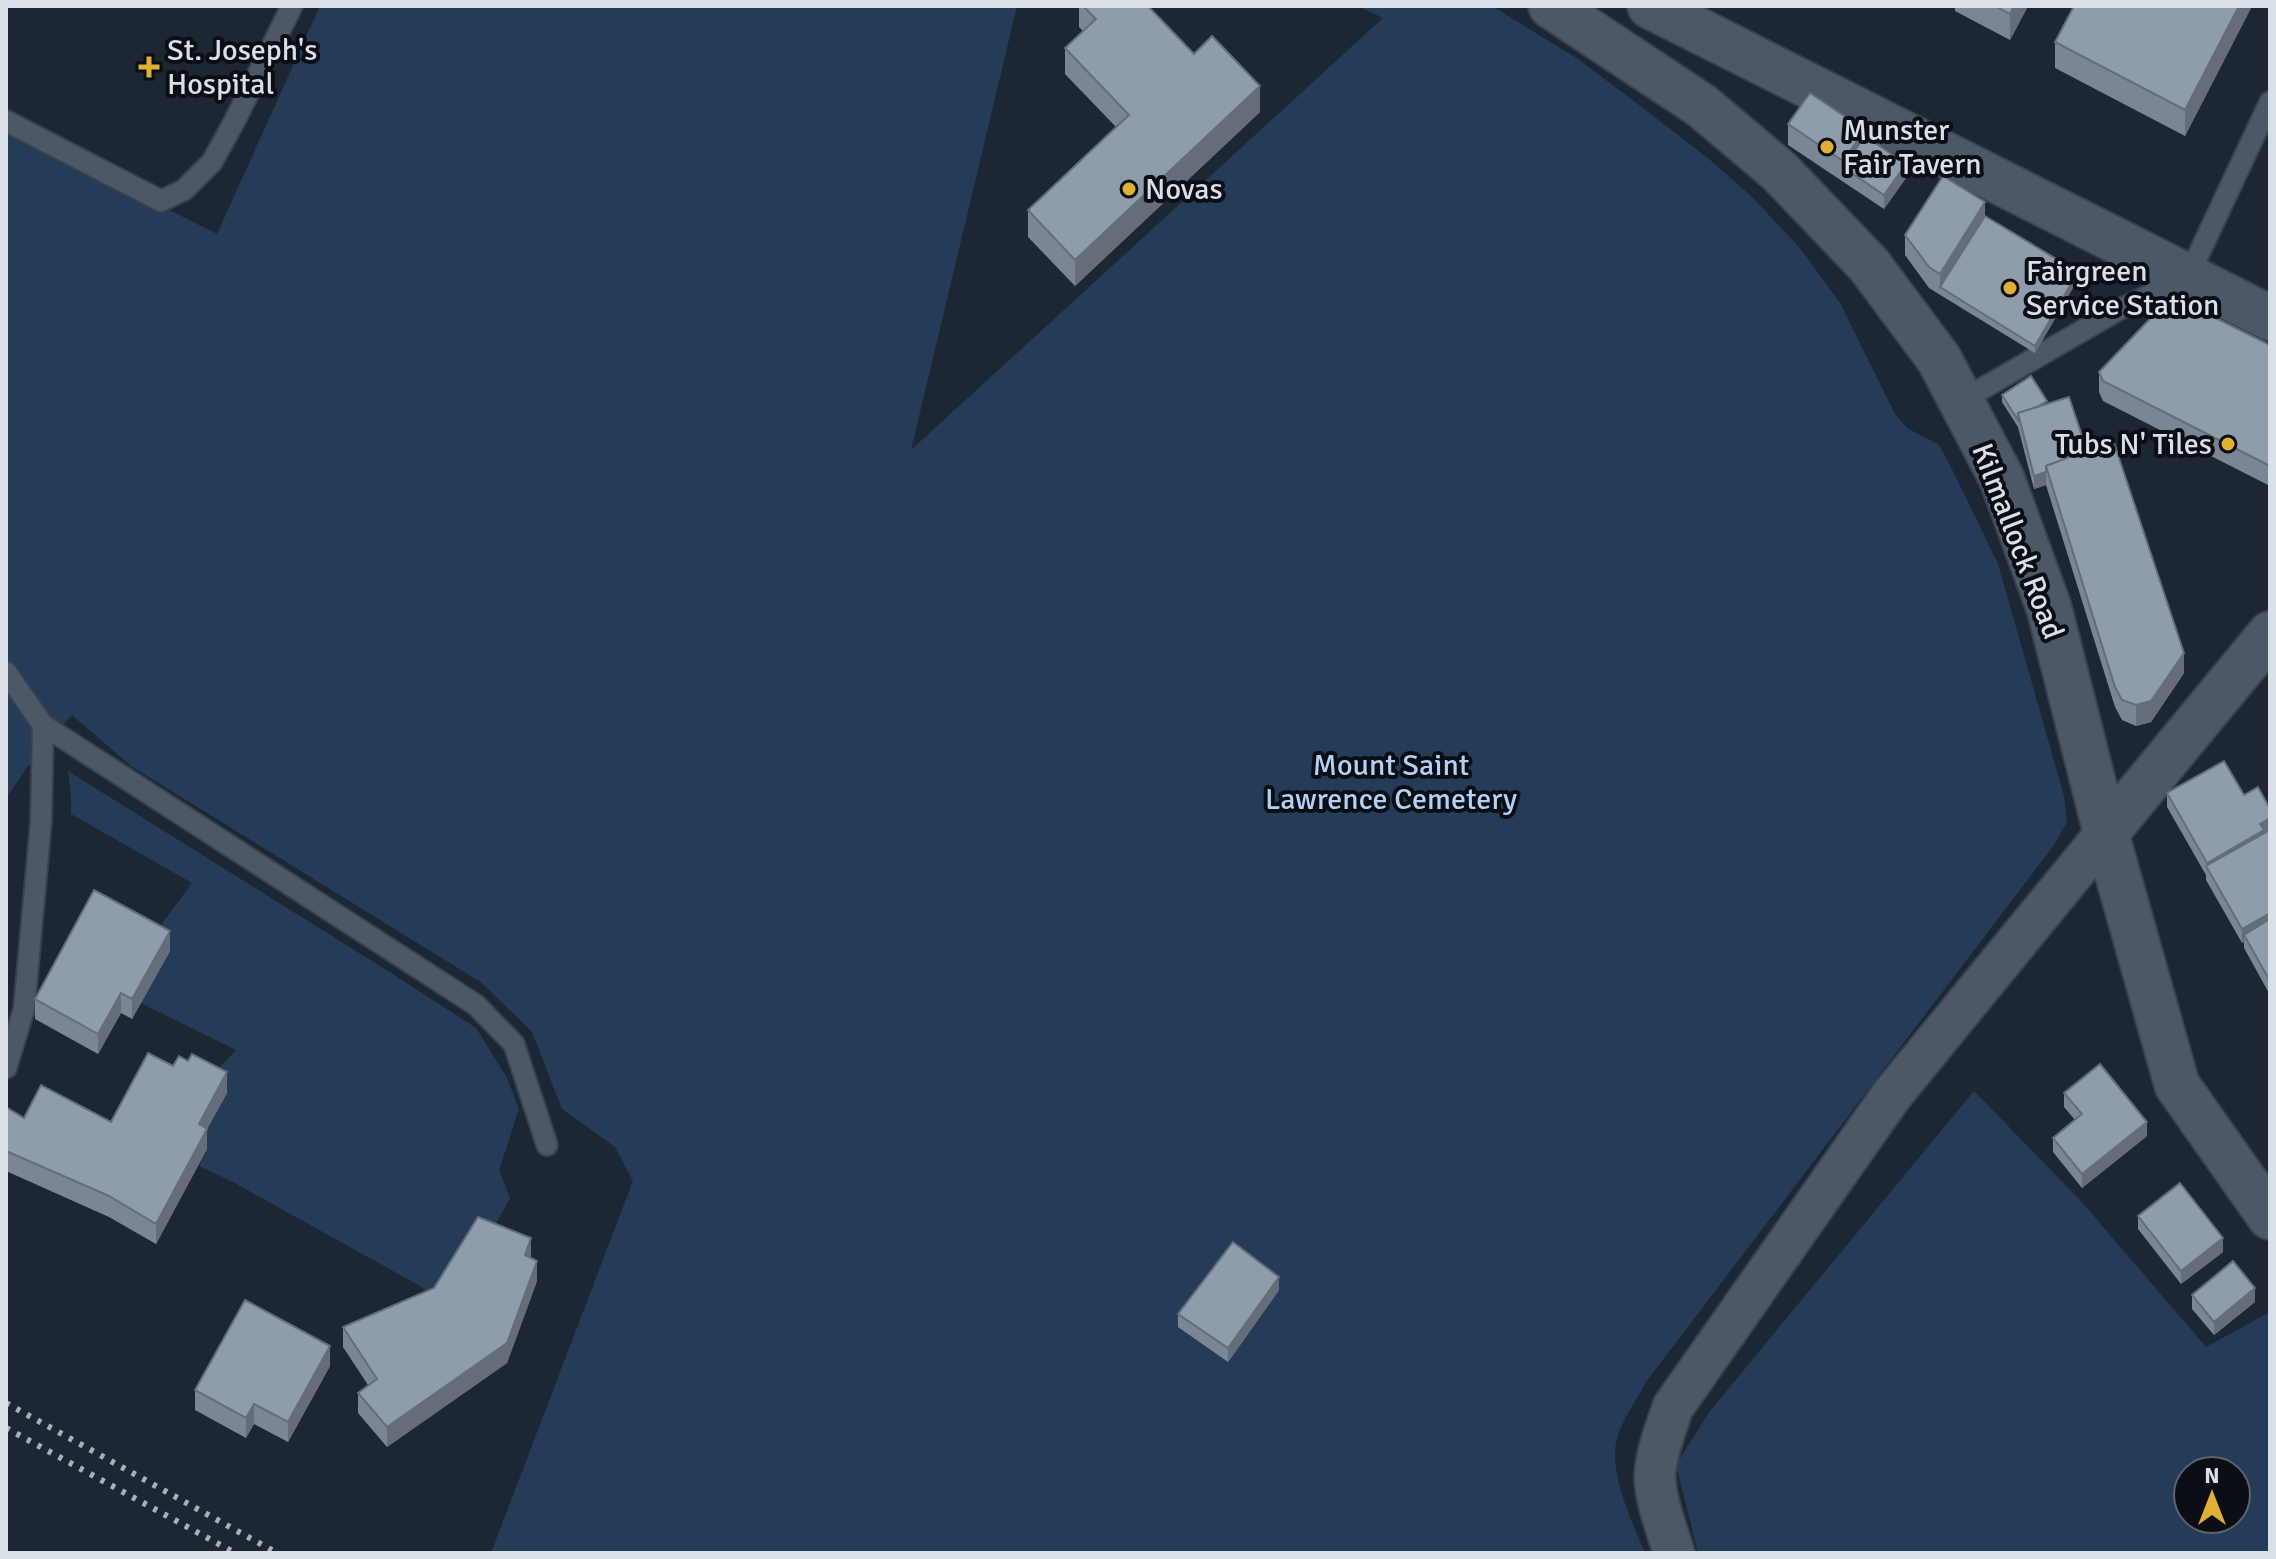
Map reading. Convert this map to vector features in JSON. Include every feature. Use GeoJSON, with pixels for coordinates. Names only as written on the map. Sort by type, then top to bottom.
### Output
{"type":"FeatureCollection","features":[{"type":"Feature","properties":{"kind":"street","name":"Kilmallock Road"},"geometry":{"type":"LineString","coordinates":[[1551,6],[1702,106],[1780,172],[1869,265],[1939,359],[2002,479],[2049,608],[2106,833],[2177,1085],[2270,1217]]}},
{"type":"Feature","properties":{"kind":"street"},"geometry":{"type":"LineString","coordinates":[[1650,6],[2270,318]]}},
{"type":"Feature","properties":{"kind":"street"},"geometry":{"type":"LineString","coordinates":[[1674,1553],[1655,1476],[1660,1443],[1673,1407],[1891,1096],[2270,634]]}},
{"type":"Feature","properties":{"kind":"lane"},"geometry":{"type":"LineString","coordinates":[[6,121],[161,201],[184,190],[212,162],[292,6]]}},
{"type":"Feature","properties":{"kind":"lane"},"geometry":{"type":"LineString","coordinates":[[1961,401],[2118,310],[2188,277],[2270,102]]}},
{"type":"Feature","properties":{"kind":"lane"},"geometry":{"type":"LineString","coordinates":[[6,672],[43,725],[476,1005],[514,1044],[547,1145]]}},
{"type":"Feature","properties":{"kind":"lane"},"geometry":{"type":"LineString","coordinates":[[6,1068],[24,1009],[41,822],[43,725]]}},
{"type":"Feature","properties":{"kind":"green space","name":"Mount Saint Lawrence Cemetery"},"geometry":{"type":"Polygon","coordinates":[[[320,6],[1017,6],[911,450],[1383,18],[1358,6],[1492,6],[1578,59],[1709,159],[1750,195],[1799,247],[1840,303],[1895,414],[1907,428],[1939,445],[1998,564],[2064,796],[2067,822],[2054,845],[1646,1382],[1622,1424],[1615,1452],[1618,1481],[1645,1553],[491,1553],[633,1181],[615,1147],[562,1109],[532,1032],[482,983],[131,766],[72,715],[27,767],[6,799],[6,128],[217,234],[320,6]]]}},
{"type":"Feature","properties":{"kind":"green space"},"geometry":{"type":"Polygon","coordinates":[[[68,771],[476,1028],[507,1078],[519,1109],[499,1170],[510,1198],[487,1240],[439,1301],[420,1286],[199,1166],[207,1149],[207,1081],[236,1050],[141,1003],[150,940],[192,883],[71,814],[68,771]]]}},
{"type":"Feature","properties":{"kind":"green space"},"geometry":{"type":"Polygon","coordinates":[[[1974,1091],[2080,1200],[2206,1347],[2270,1312],[2270,1553],[1698,1553],[1676,1465],[1710,1411],[1974,1091]]]}},
{"type":"Feature","properties":{"kind":"building","name":"Novas"},"geometry":{"type":"Polygon","coordinates":[[[1083,6],[1148,6],[1194,54],[1212,36],[1260,86],[1075,260],[1028,210],[1129,115],[1065,48],[1096,19],[1083,6]]]}},
{"type":"Feature","properties":{"kind":"building"},"geometry":{"type":"Polygon","coordinates":[[[1995,6],[2014,6],[2010,14],[1995,6]]]}},
{"type":"Feature","properties":{"kind":"building"},"geometry":{"type":"Polygon","coordinates":[[[2074,6],[2239,6],[2185,110],[2055,42],[2074,6]]]}},
{"type":"Feature","properties":{"kind":"building"},"geometry":{"type":"Polygon","coordinates":[[[1810,93],[1865,130],[1843,161],[1788,124],[1810,93]]]}},
{"type":"Feature","properties":{"kind":"building"},"geometry":{"type":"Polygon","coordinates":[[[1865,136],[1906,164],[1884,195],[1843,167],[1865,136]]]}},
{"type":"Feature","properties":{"kind":"building"},"geometry":{"type":"Polygon","coordinates":[[[1943,176],[1985,202],[1940,274],[1929,267],[1905,235],[1943,176]]]}},
{"type":"Feature","properties":{"kind":"building"},"geometry":{"type":"Polygon","coordinates":[[[1985,216],[2078,272],[2035,346],[1940,287],[1985,216]]]}},
{"type":"Feature","properties":{"kind":"building","name":"Tubs N' Tiles"},"geometry":{"type":"Polygon","coordinates":[[[2172,296],[2270,345],[2270,466],[2103,381],[2099,372],[2172,296]]]}},
{"type":"Feature","properties":{"kind":"building"},"geometry":{"type":"Polygon","coordinates":[[[2031,376],[2047,401],[2018,413],[2018,420],[2002,395],[2031,376]]]}},
{"type":"Feature","properties":{"kind":"building"},"geometry":{"type":"Polygon","coordinates":[[[2069,397],[2087,451],[2046,466],[2046,472],[2034,476],[2018,413],[2069,397]]]}},
{"type":"Feature","properties":{"kind":"building"},"geometry":{"type":"Polygon","coordinates":[[[2113,440],[2184,653],[2151,701],[2136,705],[2122,700],[2115,687],[2046,466],[2113,440]]]}},
{"type":"Feature","properties":{"kind":"building"},"geometry":{"type":"Polygon","coordinates":[[[2224,761],[2244,795],[2258,787],[2270,809],[2270,818],[2260,824],[2264,830],[2207,863],[2167,793],[2224,761]]]}},
{"type":"Feature","properties":{"kind":"building"},"geometry":{"type":"Polygon","coordinates":[[[2270,830],[2270,913],[2242,929],[2206,866],[2270,830]]]}},
{"type":"Feature","properties":{"kind":"building"},"geometry":{"type":"Polygon","coordinates":[[[94,890],[170,931],[132,999],[121,993],[98,1034],[35,999],[94,890]]]}},
{"type":"Feature","properties":{"kind":"building"},"geometry":{"type":"Polygon","coordinates":[[[2270,919],[2270,981],[2244,935],[2270,919]]]}},
{"type":"Feature","properties":{"kind":"building"},"geometry":{"type":"Polygon","coordinates":[[[148,1053],[173,1066],[179,1056],[188,1061],[192,1054],[227,1072],[199,1124],[207,1129],[156,1224],[109,1196],[6,1151],[6,1107],[24,1118],[41,1085],[111,1122],[148,1053]]]}},
{"type":"Feature","properties":{"kind":"building"},"geometry":{"type":"Polygon","coordinates":[[[2100,1064],[2147,1122],[2082,1174],[2053,1138],[2082,1114],[2064,1093],[2100,1064]]]}},
{"type":"Feature","properties":{"kind":"building"},"geometry":{"type":"Polygon","coordinates":[[[2180,1183],[2223,1238],[2181,1271],[2138,1216],[2180,1183]]]}},
{"type":"Feature","properties":{"kind":"building"},"geometry":{"type":"Polygon","coordinates":[[[478,1217],[531,1238],[525,1255],[537,1261],[507,1343],[387,1427],[358,1393],[377,1379],[343,1327],[434,1288],[478,1217]]]}},
{"type":"Feature","properties":{"kind":"building"},"geometry":{"type":"Polygon","coordinates":[[[1233,1242],[1279,1277],[1228,1348],[1178,1314],[1233,1242]]]}},
{"type":"Feature","properties":{"kind":"building"},"geometry":{"type":"Polygon","coordinates":[[[2233,1261],[2255,1288],[2214,1322],[2192,1295],[2233,1261]]]}},
{"type":"Feature","properties":{"kind":"building"},"geometry":{"type":"Polygon","coordinates":[[[245,1300],[330,1346],[288,1422],[254,1404],[246,1418],[195,1390],[245,1300]]]}},
{"type":"Feature","properties":{"kind":"railway"},"geometry":{"type":"LineString","coordinates":[[6,1403],[277,1553]]}},
{"type":"Feature","properties":{"kind":"railway"},"geometry":{"type":"LineString","coordinates":[[6,1428],[235,1553]]}},
{"type":"Feature","properties":{"kind":"place","name":"St. Joseph's Hospital"},"geometry":{"type":"Point","coordinates":[149,67]}},
{"type":"Feature","properties":{"kind":"place","name":"Munster Fair Tavern"},"geometry":{"type":"Point","coordinates":[1827,147]}},
{"type":"Feature","properties":{"kind":"place","name":"Novas"},"geometry":{"type":"Point","coordinates":[1129,189]}},
{"type":"Feature","properties":{"kind":"place","name":"Fairgreen Service Station"},"geometry":{"type":"Point","coordinates":[2010,288]}},
{"type":"Feature","properties":{"kind":"place","name":"Tubs N' Tiles"},"geometry":{"type":"Point","coordinates":[2228,444]}}]}
